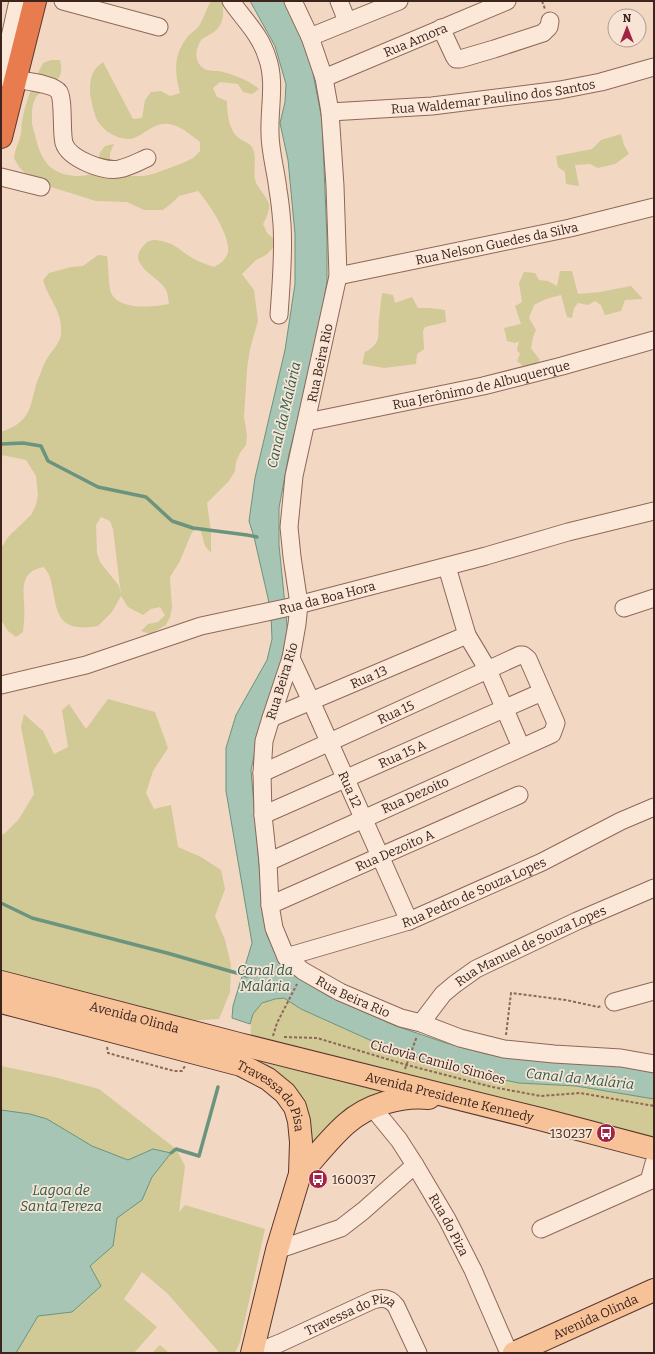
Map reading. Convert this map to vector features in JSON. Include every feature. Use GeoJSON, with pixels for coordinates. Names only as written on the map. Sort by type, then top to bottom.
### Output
{"type":"FeatureCollection","features":[{"type":"Feature","properties":{"kind":"highway"},"geometry":{"type":"LineString","coordinates":[[1,137],[8,78],[35,1]]}},
{"type":"Feature","properties":{"kind":"main road","name":"Avenida Olinda"},"geometry":{"type":"LineString","coordinates":[[1,982],[228,1052],[274,1044]]}},
{"type":"Feature","properties":{"kind":"main road","name":"Travessa do Pisa"},"geometry":{"type":"LineString","coordinates":[[1,1002],[228,1052],[241,1065],[268,1079],[285,1093],[294,1107],[299,1121],[301,1142],[300,1174]]}},
{"type":"Feature","properties":{"kind":"main road","name":"Avenida Presidente Kennedy"},"geometry":{"type":"LineString","coordinates":[[274,1044],[474,1103],[654,1149]]}},
{"type":"Feature","properties":{"kind":"main road"},"geometry":{"type":"LineString","coordinates":[[252,1353],[277,1250],[300,1174],[346,1123],[372,1107],[401,1099],[422,1098],[474,1103]]}},
{"type":"Feature","properties":{"kind":"main road","name":"Avenida Olinda"},"geometry":{"type":"LineString","coordinates":[[514,1353],[654,1290]]}},
{"type":"Feature","properties":{"kind":"street"},"geometry":{"type":"LineString","coordinates":[[1,36],[12,1]]}},
{"type":"Feature","properties":{"kind":"street"},"geometry":{"type":"LineString","coordinates":[[18,1],[8,78],[54,88],[59,92],[61,100],[64,143],[68,151],[76,158],[105,168],[118,169],[148,158]]}},
{"type":"Feature","properties":{"kind":"street"},"geometry":{"type":"LineString","coordinates":[[63,1],[159,27]]}},
{"type":"Feature","properties":{"kind":"street"},"geometry":{"type":"LineString","coordinates":[[232,1],[254,30],[261,42],[268,58],[271,77],[271,150],[282,226],[282,270],[279,315]]}},
{"type":"Feature","properties":{"kind":"street","name":"Rua Beira Rio"},"geometry":{"type":"LineString","coordinates":[[293,1],[310,37],[324,78],[330,112],[338,276],[294,476],[289,527],[297,624],[291,658],[264,742],[262,773],[263,815],[268,862],[270,905],[274,928],[286,956],[303,971],[340,992],[420,1028],[504,1049],[621,1058],[654,1064]]}},
{"type":"Feature","properties":{"kind":"street"},"geometry":{"type":"LineString","coordinates":[[339,1],[347,21]]}},
{"type":"Feature","properties":{"kind":"street"},"geometry":{"type":"LineString","coordinates":[[310,37],[347,21],[370,6],[399,1]]}},
{"type":"Feature","properties":{"kind":"street","name":"Rua Amora"},"geometry":{"type":"LineString","coordinates":[[324,78],[507,1]]}},
{"type":"Feature","properties":{"kind":"street"},"geometry":{"type":"LineString","coordinates":[[441,28],[454,56],[456,58],[463,58],[543,33],[549,27],[550,21]]}},
{"type":"Feature","properties":{"kind":"street","name":"Rua Waldemar Paulino dos Santos"},"geometry":{"type":"LineString","coordinates":[[330,112],[432,106],[560,90],[601,82],[654,67]]}},
{"type":"Feature","properties":{"kind":"street"},"geometry":{"type":"LineString","coordinates":[[1,177],[41,187]]}},
{"type":"Feature","properties":{"kind":"street","name":"Rua Nelson Guedes da Silva"},"geometry":{"type":"LineString","coordinates":[[338,276],[570,228],[654,207]]}},
{"type":"Feature","properties":{"kind":"street","name":"Rua Jerônimo de Albuquerque"},"geometry":{"type":"LineString","coordinates":[[307,422],[483,386],[562,366],[654,340]]}},
{"type":"Feature","properties":{"kind":"street","name":"Rua da Boa Hora"},"geometry":{"type":"LineString","coordinates":[[1,685],[86,665],[201,626],[295,606],[447,567],[568,532],[652,516]]}},
{"type":"Feature","properties":{"kind":"street"},"geometry":{"type":"LineString","coordinates":[[447,567],[467,635],[488,670],[521,748]]}},
{"type":"Feature","properties":{"kind":"street"},"geometry":{"type":"LineString","coordinates":[[624,608],[654,598]]}},
{"type":"Feature","properties":{"kind":"street","name":"Rua 13"},"geometry":{"type":"LineString","coordinates":[[271,718],[467,635]]}},
{"type":"Feature","properties":{"kind":"street","name":"Rua 15"},"geometry":{"type":"LineString","coordinates":[[262,773],[520,655],[523,655],[528,659],[542,692]]}},
{"type":"Feature","properties":{"kind":"street","name":"Rua 12"},"geometry":{"type":"LineString","coordinates":[[291,658],[409,921]]}},
{"type":"Feature","properties":{"kind":"street","name":"Rua 15 A"},"geometry":{"type":"LineString","coordinates":[[263,815],[542,692]]}},
{"type":"Feature","properties":{"kind":"street","name":"Rua Dezoito"},"geometry":{"type":"LineString","coordinates":[[268,862],[552,734],[556,723],[542,692]]}},
{"type":"Feature","properties":{"kind":"street","name":"Rua Dezoito A"},"geometry":{"type":"LineString","coordinates":[[270,905],[519,795]]}},
{"type":"Feature","properties":{"kind":"street","name":"Rua Pedro de Souza Lopes"},"geometry":{"type":"LineString","coordinates":[[286,956],[409,921],[542,862],[621,821],[654,808]]}},
{"type":"Feature","properties":{"kind":"street","name":"Rua Manuel de Souza Lopes"},"geometry":{"type":"LineString","coordinates":[[420,1028],[443,994],[476,969],[577,920],[654,888]]}},
{"type":"Feature","properties":{"kind":"street"},"geometry":{"type":"LineString","coordinates":[[614,1002],[654,991]]}},
{"type":"Feature","properties":{"kind":"street","name":"Rua do Piza"},"geometry":{"type":"LineString","coordinates":[[372,1107],[399,1140],[447,1220],[473,1270],[509,1353]]}},
{"type":"Feature","properties":{"kind":"street"},"geometry":{"type":"LineString","coordinates":[[541,1229],[649,1181],[654,1163]]}},
{"type":"Feature","properties":{"kind":"street"},"geometry":{"type":"LineString","coordinates":[[277,1250],[341,1228],[363,1211],[415,1165]]}},
{"type":"Feature","properties":{"kind":"street","name":"Travessa do Piza"},"geometry":{"type":"LineString","coordinates":[[255,1353],[380,1298],[387,1298],[396,1306],[418,1353]]}},
{"type":"Feature","properties":{"kind":"path"},"geometry":{"type":"LineString","coordinates":[[277,1023],[298,983]]}},
{"type":"Feature","properties":{"kind":"path"},"geometry":{"type":"LineString","coordinates":[[504,1049],[511,993],[566,1000],[598,1007],[614,1002]]}},
{"type":"Feature","properties":{"kind":"path"},"geometry":{"type":"LineString","coordinates":[[409,1060],[420,1028]]}},
{"type":"Feature","properties":{"kind":"path","name":"Ciclovia Camilo Simões"},"geometry":{"type":"LineString","coordinates":[[274,1044],[317,1038],[407,1065],[485,1085],[541,1096],[580,1093],[654,1106]]}},
{"type":"Feature","properties":{"kind":"shaded area"},"geometry":{"type":"Polygon","coordinates":[[[211,1],[222,2],[223,16],[221,24],[218,28],[201,41],[198,46],[196,57],[199,64],[205,69],[210,71],[219,71],[235,76],[245,80],[259,89],[252,94],[243,92],[238,84],[220,82],[213,88],[217,97],[227,101],[228,116],[233,131],[239,138],[251,145],[253,149],[255,157],[255,180],[269,204],[268,212],[263,224],[267,233],[274,239],[273,248],[266,255],[256,260],[242,274],[254,290],[258,321],[250,349],[247,369],[244,417],[247,435],[246,445],[240,453],[236,462],[235,471],[229,481],[207,503],[211,532],[211,553],[205,546],[200,528],[192,532],[180,561],[170,577],[172,608],[166,625],[150,634],[141,631],[148,624],[158,622],[165,615],[160,607],[151,609],[143,615],[128,607],[121,596],[112,612],[98,626],[81,627],[70,625],[64,622],[60,617],[55,603],[51,581],[44,567],[31,572],[25,580],[23,632],[16,637],[8,631],[1,620],[1,548],[9,536],[31,515],[36,505],[38,495],[36,476],[26,460],[1,455],[1,432],[16,425],[26,415],[30,408],[36,385],[43,367],[57,344],[61,334],[58,312],[43,280],[49,273],[71,267],[83,266],[98,255],[107,256],[110,290],[115,299],[129,305],[146,307],[169,304],[168,295],[165,289],[143,268],[140,263],[138,257],[140,251],[147,242],[155,240],[168,243],[196,260],[214,267],[225,259],[228,248],[224,231],[208,204],[198,191],[179,196],[163,210],[144,210],[127,202],[96,201],[51,187],[25,173],[19,167],[14,158],[21,134],[23,115],[33,84],[43,63],[51,60],[60,60],[61,70],[59,78],[36,97],[34,100],[32,118],[32,126],[41,155],[55,170],[61,173],[78,176],[91,173],[95,171],[98,165],[100,153],[105,146],[114,144],[110,153],[110,162],[124,176],[143,176],[153,174],[193,158],[200,151],[200,142],[177,126],[168,124],[159,125],[134,138],[129,139],[119,138],[110,133],[97,121],[90,94],[90,82],[92,74],[103,62],[133,119],[142,118],[145,100],[151,92],[161,91],[170,96],[180,93],[176,72],[179,52],[187,37],[199,26],[211,1]],[[101,517],[96,525],[97,553],[100,562],[119,586],[121,595],[113,529],[110,521],[101,517]]]}},
{"type":"Feature","properties":{"kind":"shaded area"},"geometry":{"type":"Polygon","coordinates":[[[621,134],[624,145],[629,154],[615,164],[598,168],[590,164],[575,165],[579,186],[566,184],[565,172],[558,167],[556,156],[592,149],[601,140],[621,134]]]}},
{"type":"Feature","properties":{"kind":"shaded area"},"geometry":{"type":"Polygon","coordinates":[[[560,271],[572,271],[578,294],[600,292],[631,286],[643,299],[625,300],[621,311],[605,315],[601,305],[595,301],[588,305],[578,303],[574,308],[572,318],[567,317],[561,295],[546,299],[534,305],[529,318],[536,330],[531,348],[540,360],[529,371],[517,361],[520,354],[517,350],[519,341],[515,343],[507,341],[504,328],[521,324],[515,306],[522,302],[519,283],[524,272],[535,273],[539,280],[548,281],[557,286],[560,271]]]}},
{"type":"Feature","properties":{"kind":"shaded area"},"geometry":{"type":"Polygon","coordinates":[[[382,293],[393,295],[395,303],[412,297],[418,308],[445,310],[446,322],[425,327],[423,331],[424,349],[417,354],[416,364],[384,368],[362,364],[365,352],[377,342],[382,293]]]}},
{"type":"Feature","properties":{"kind":"shaded area"},"geometry":{"type":"Polygon","coordinates":[[[108,699],[155,712],[168,748],[153,771],[146,793],[154,809],[171,805],[178,847],[201,857],[221,870],[225,889],[215,916],[225,940],[231,965],[230,992],[219,1019],[184,1021],[137,1005],[67,989],[1,971],[1,834],[4,834],[19,819],[34,794],[21,727],[24,714],[43,731],[54,754],[68,747],[62,710],[69,704],[86,729],[108,699]]]}},
{"type":"Feature","properties":{"kind":"shaded area"},"geometry":{"type":"Polygon","coordinates":[[[285,998],[301,1009],[392,1050],[460,1071],[519,1083],[576,1086],[654,1099],[654,1141],[251,1039],[251,1021],[256,1009],[267,1002],[285,998]]]}},
{"type":"Feature","properties":{"kind":"shaded area"},"geometry":{"type":"Polygon","coordinates":[[[237,1057],[389,1091],[307,1154],[304,1115],[237,1057]]]}},
{"type":"Feature","properties":{"kind":"shaded area"},"geometry":{"type":"Polygon","coordinates":[[[1,1066],[54,1077],[99,1089],[176,1149],[185,1166],[179,1212],[185,1205],[265,1229],[240,1342],[235,1353],[216,1353],[218,1351],[167,1293],[142,1272],[124,1299],[157,1327],[134,1353],[1,1353],[1,1066]]]}},
{"type":"Feature","properties":{"kind":"shaded area"},"geometry":{"type":"Polygon","coordinates":[[[160,1345],[169,1353],[152,1353],[160,1345]]]}},
{"type":"Feature","properties":{"kind":"water","name":"Canal da Malária"},"geometry":{"type":"Polygon","coordinates":[[[250,1],[285,1],[307,42],[322,120],[327,238],[327,282],[316,348],[289,454],[279,508],[279,545],[289,645],[257,742],[251,770],[262,899],[267,935],[275,952],[292,974],[328,996],[396,1026],[446,1043],[487,1054],[521,1059],[615,1064],[654,1070],[654,1099],[576,1086],[519,1083],[460,1071],[392,1050],[301,1009],[284,998],[262,1003],[253,1014],[250,1024],[232,1018],[233,1006],[252,943],[226,791],[226,748],[236,715],[267,660],[272,639],[271,616],[268,598],[249,521],[255,478],[285,350],[295,284],[295,234],[288,160],[280,123],[285,102],[286,84],[275,46],[250,1]]]}},
{"type":"Feature","properties":{"kind":"water","name":"Lagoa de Santa Tereza"},"geometry":{"type":"Polygon","coordinates":[[[1,1110],[30,1114],[47,1119],[92,1146],[128,1160],[153,1149],[171,1153],[152,1177],[142,1200],[117,1218],[113,1246],[90,1266],[101,1286],[72,1312],[38,1316],[16,1353],[1,1353],[1,1110]]]}},
{"type":"Feature","properties":{"kind":"waterway"},"geometry":{"type":"LineString","coordinates":[[1,444],[23,443],[41,446],[48,461],[98,487],[146,497],[172,521],[193,528],[257,537]]}},
{"type":"Feature","properties":{"kind":"waterway"},"geometry":{"type":"LineString","coordinates":[[1,903],[32,918],[167,953],[247,976]]}},
{"type":"Feature","properties":{"kind":"waterway"},"geometry":{"type":"LineString","coordinates":[[171,1153],[176,1149],[199,1156],[218,1087]]}},
{"type":"Feature","properties":{"kind":"place","name":"130237"},"geometry":{"type":"Point","coordinates":[606,1133]}},
{"type":"Feature","properties":{"kind":"place","name":"160037"},"geometry":{"type":"Point","coordinates":[318,1179]}}]}
